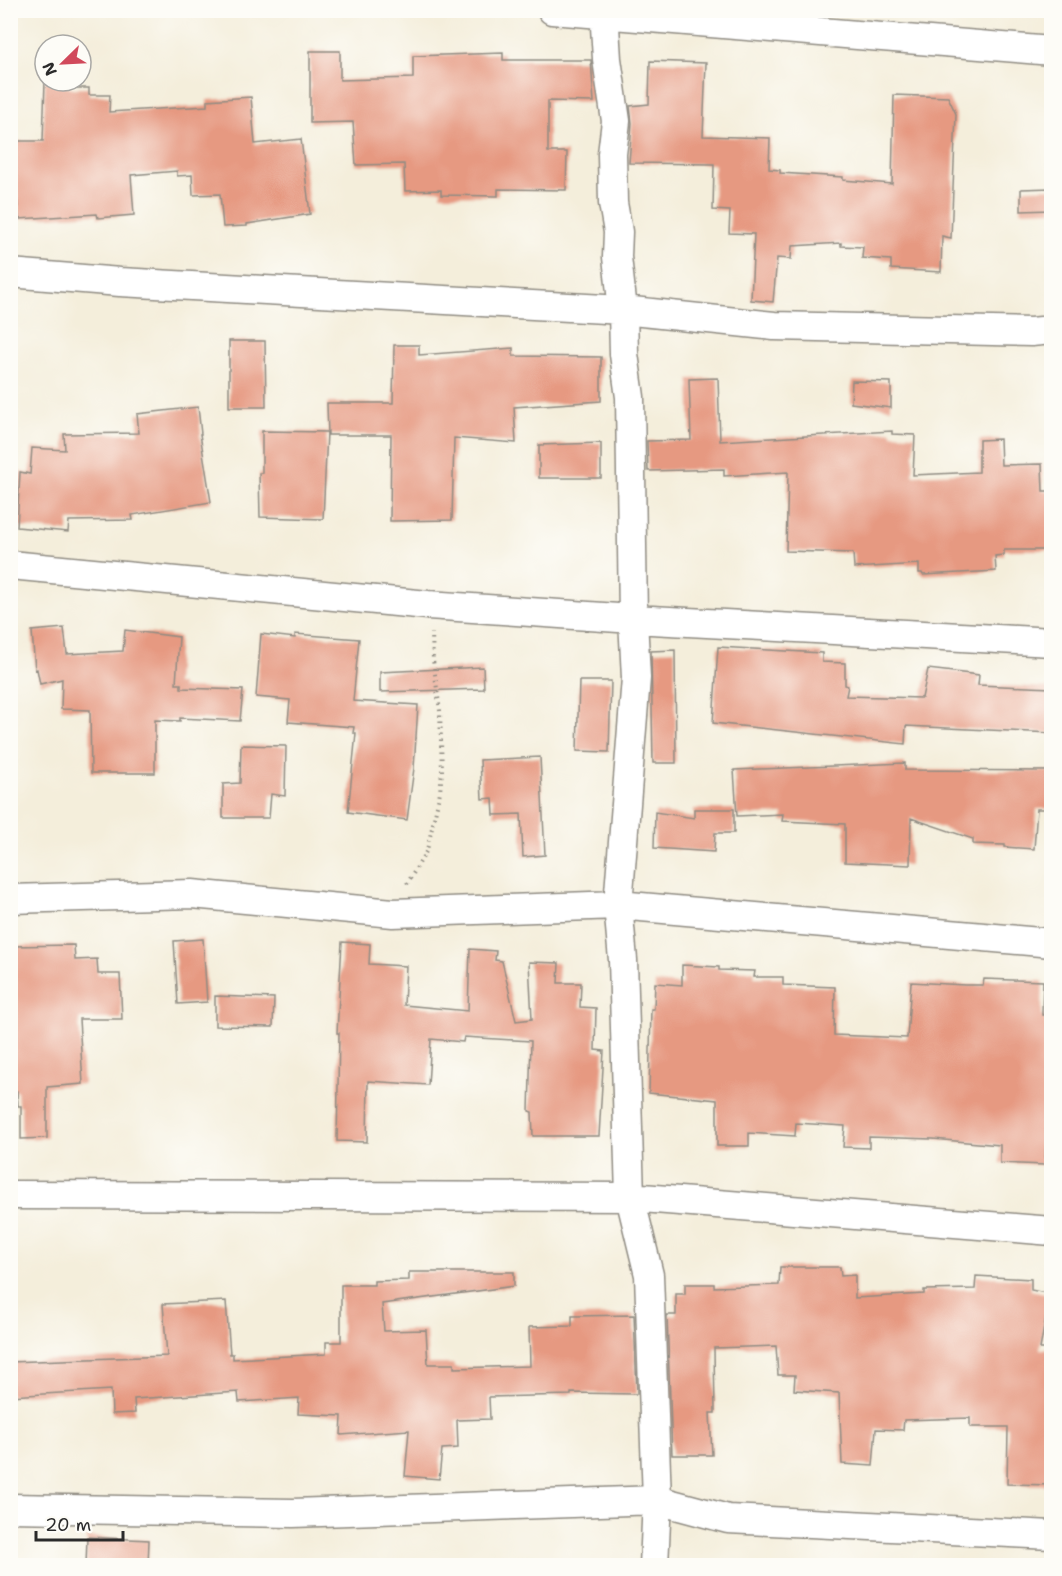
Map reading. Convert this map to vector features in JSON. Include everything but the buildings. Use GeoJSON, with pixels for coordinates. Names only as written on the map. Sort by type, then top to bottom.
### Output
{"type":"FeatureCollection","features":[{"type":"Feature","properties":{"kind":"street"},"geometry":{"type":"LineString","coordinates":[[552,10],[604,12],[1052,51]]}},
{"type":"Feature","properties":{"kind":"street"},"geometry":{"type":"LineString","coordinates":[[604,12],[606,59],[616,121],[612,154],[613,203],[618,232],[617,257],[623,310],[624,354],[630,398],[632,453],[630,515],[636,678],[618,905],[623,960],[630,1197],[649,1275],[657,1500],[654,1566]]}},
{"type":"Feature","properties":{"kind":"street"},"geometry":{"type":"LineString","coordinates":[[10,273],[120,282],[623,310],[774,326],[1031,332],[1052,330]]}},
{"type":"Feature","properties":{"kind":"street"},"geometry":{"type":"LineString","coordinates":[[10,565],[428,605],[633,620],[1052,642]]}},
{"type":"Feature","properties":{"kind":"street"},"geometry":{"type":"LineString","coordinates":[[10,899],[192,894],[393,913],[618,905],[1052,944]]}},
{"type":"Feature","properties":{"kind":"street"},"geometry":{"type":"LineString","coordinates":[[10,1195],[630,1197],[1052,1231]]}},
{"type":"Feature","properties":{"kind":"street"},"geometry":{"type":"LineString","coordinates":[[10,1508],[293,1513],[657,1500],[728,1519],[1052,1534]]}},
{"type":"Feature","properties":{"kind":"path"},"geometry":{"type":"LineString","coordinates":[[393,913],[404,889],[428,850],[440,792],[442,771],[440,711],[428,605]]}}]}
